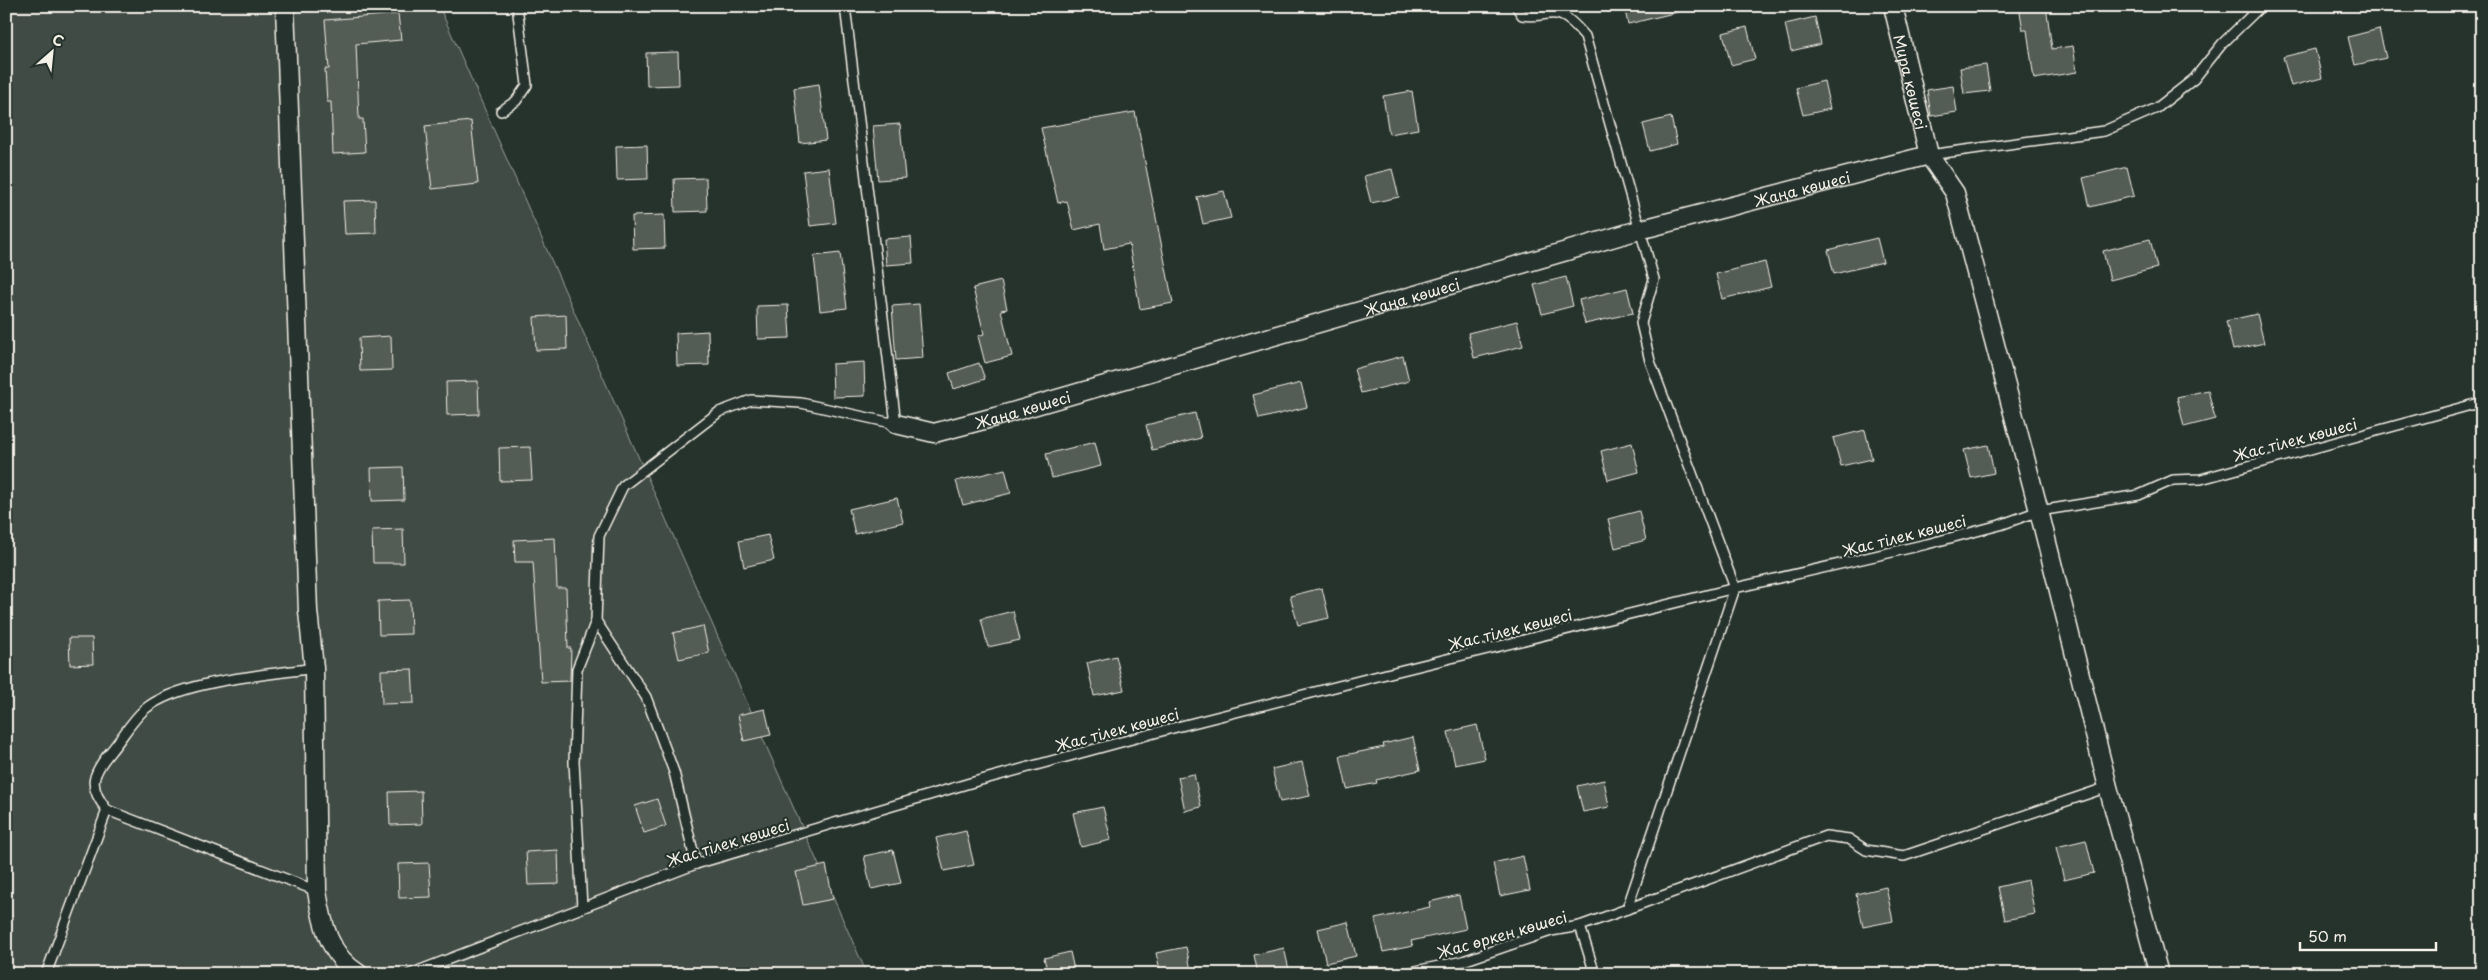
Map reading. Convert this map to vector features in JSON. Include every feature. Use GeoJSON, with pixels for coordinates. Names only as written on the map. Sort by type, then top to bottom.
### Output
{"type":"FeatureCollection","features":[{"type":"Feature","properties":{"kind":"street"},"geometry":{"type":"LineString","coordinates":[[285,6],[308,611],[314,668],[317,891],[322,925],[334,950],[359,974]]}},
{"type":"Feature","properties":{"kind":"street","name":"Мира көшесі"},"geometry":{"type":"LineString","coordinates":[[1893,6],[1929,156]]}},
{"type":"Feature","properties":{"kind":"street"},"geometry":{"type":"LineString","coordinates":[[1929,156],[1955,194],[2039,511],[2108,787],[2159,974]]}},
{"type":"Feature","properties":{"kind":"street","name":"Жаңа көшесі"},"geometry":{"type":"LineString","coordinates":[[896,424],[934,432],[996,417],[1640,230],[1929,156]]}},
{"type":"Feature","properties":{"kind":"lane"},"geometry":{"type":"LineString","coordinates":[[501,111],[516,101],[526,85],[517,6]]}},
{"type":"Feature","properties":{"kind":"lane"},"geometry":{"type":"LineString","coordinates":[[582,907],[574,762],[577,669],[596,621],[600,536],[623,486],[719,412],[751,400],[801,403],[896,424],[845,6]]}},
{"type":"Feature","properties":{"kind":"lane"},"geometry":{"type":"LineString","coordinates":[[1516,6],[1522,15],[1535,18],[1550,14],[1569,19],[1585,36],[1654,279],[1641,323],[1650,361],[1735,588],[1627,909]]}},
{"type":"Feature","properties":{"kind":"lane"},"geometry":{"type":"LineString","coordinates":[[1929,156],[2104,132],[2157,108],[2194,80],[2222,44],[2262,6]]}},
{"type":"Feature","properties":{"kind":"lane","name":"Жас тілек көшесі"},"geometry":{"type":"LineString","coordinates":[[410,974],[696,864],[970,783],[1170,729],[1735,588],[1927,544],[2000,525],[2039,511],[2139,495],[2173,480],[2201,478],[2482,402]]}},
{"type":"Feature","properties":{"kind":"lane"},"geometry":{"type":"LineString","coordinates":[[596,621],[646,697],[674,772],[696,864]]}},
{"type":"Feature","properties":{"kind":"lane"},"geometry":{"type":"LineString","coordinates":[[314,668],[187,688],[167,696],[145,710],[98,770],[93,787],[97,798],[107,810],[317,891]]}},
{"type":"Feature","properties":{"kind":"lane","name":"Жас өркен көшесі"},"geometry":{"type":"LineString","coordinates":[[1401,974],[1463,961],[1551,931],[1580,926],[1826,836],[1849,840],[1866,850],[1904,856],[2108,787]]}},
{"type":"Feature","properties":{"kind":"lane"},"geometry":{"type":"LineString","coordinates":[[46,974],[107,810]]}},
{"type":"Feature","properties":{"kind":"lane"},"geometry":{"type":"LineString","coordinates":[[1580,926],[1595,974]]}},
{"type":"Feature","properties":{"kind":"shaded area"},"geometry":{"type":"Polygon","coordinates":[[[6,6],[439,6],[867,974],[6,974],[6,6]]]}},
{"type":"Feature","properties":{"kind":"building"},"geometry":{"type":"Polygon","coordinates":[[[1624,6],[1677,6],[1678,12],[1628,24],[1624,6]]]}},
{"type":"Feature","properties":{"kind":"building"},"geometry":{"type":"Polygon","coordinates":[[[2019,6],[2046,6],[2052,49],[2073,46],[2077,72],[2034,79],[2027,30],[2023,30],[2019,6]]]}},
{"type":"Feature","properties":{"kind":"building"},"geometry":{"type":"Polygon","coordinates":[[[398,14],[401,40],[356,44],[359,119],[363,119],[365,152],[333,154],[331,102],[327,102],[325,69],[329,69],[325,20],[398,14]]]}},
{"type":"Feature","properties":{"kind":"building"},"geometry":{"type":"Polygon","coordinates":[[[1815,17],[1821,44],[1791,51],[1785,24],[1815,17]]]}},
{"type":"Feature","properties":{"kind":"building"},"geometry":{"type":"Polygon","coordinates":[[[1747,27],[1755,59],[1731,65],[1723,33],[1747,27]]]}},
{"type":"Feature","properties":{"kind":"building"},"geometry":{"type":"Polygon","coordinates":[[[2379,29],[2386,58],[2355,65],[2348,37],[2379,29]]]}},
{"type":"Feature","properties":{"kind":"building"},"geometry":{"type":"Polygon","coordinates":[[[2315,49],[2322,78],[2291,86],[2283,57],[2315,49]]]}},
{"type":"Feature","properties":{"kind":"building"},"geometry":{"type":"Polygon","coordinates":[[[678,52],[679,85],[647,86],[646,53],[678,52]]]}},
{"type":"Feature","properties":{"kind":"building"},"geometry":{"type":"Polygon","coordinates":[[[1986,65],[1990,91],[1964,94],[1960,68],[1986,65]]]}},
{"type":"Feature","properties":{"kind":"building"},"geometry":{"type":"Polygon","coordinates":[[[1824,81],[1830,109],[1803,115],[1796,88],[1824,81]]]}},
{"type":"Feature","properties":{"kind":"building"},"geometry":{"type":"Polygon","coordinates":[[[819,84],[826,140],[800,143],[794,88],[819,84]]]}},
{"type":"Feature","properties":{"kind":"building"},"geometry":{"type":"Polygon","coordinates":[[[1953,86],[1957,112],[1931,116],[1927,90],[1953,86]]]}},
{"type":"Feature","properties":{"kind":"building"},"geometry":{"type":"Polygon","coordinates":[[[1412,91],[1418,129],[1389,134],[1383,96],[1412,91]]]}},
{"type":"Feature","properties":{"kind":"building"},"geometry":{"type":"Polygon","coordinates":[[[1135,112],[1173,303],[1140,309],[1129,244],[1104,249],[1100,224],[1074,230],[1067,201],[1058,203],[1041,128],[1135,112]]]}},
{"type":"Feature","properties":{"kind":"building"},"geometry":{"type":"Polygon","coordinates":[[[1671,117],[1677,144],[1650,151],[1643,124],[1671,117]]]}},
{"type":"Feature","properties":{"kind":"building"},"geometry":{"type":"Polygon","coordinates":[[[471,121],[478,184],[432,189],[425,126],[471,121]]]}},
{"type":"Feature","properties":{"kind":"building"},"geometry":{"type":"Polygon","coordinates":[[[900,124],[905,178],[878,180],[873,126],[900,124]]]}},
{"type":"Feature","properties":{"kind":"building"},"geometry":{"type":"Polygon","coordinates":[[[647,145],[648,179],[617,180],[616,146],[647,145]]]}},
{"type":"Feature","properties":{"kind":"building"},"geometry":{"type":"Polygon","coordinates":[[[2127,167],[2134,196],[2090,207],[2083,178],[2127,167]]]}},
{"type":"Feature","properties":{"kind":"building"},"geometry":{"type":"Polygon","coordinates":[[[829,168],[836,223],[810,226],[803,171],[829,168]]]}},
{"type":"Feature","properties":{"kind":"building"},"geometry":{"type":"Polygon","coordinates":[[[1392,169],[1399,197],[1371,203],[1364,176],[1392,169]]]}},
{"type":"Feature","properties":{"kind":"building"},"geometry":{"type":"Polygon","coordinates":[[[706,178],[707,211],[675,212],[674,179],[706,178]]]}},
{"type":"Feature","properties":{"kind":"building"},"geometry":{"type":"Polygon","coordinates":[[[1224,191],[1231,218],[1203,224],[1197,197],[1224,191]]]}},
{"type":"Feature","properties":{"kind":"building"},"geometry":{"type":"Polygon","coordinates":[[[375,200],[376,233],[345,234],[343,201],[375,200]]]}},
{"type":"Feature","properties":{"kind":"building"},"geometry":{"type":"Polygon","coordinates":[[[664,215],[665,248],[633,249],[632,216],[664,215]]]}},
{"type":"Feature","properties":{"kind":"building"},"geometry":{"type":"Polygon","coordinates":[[[911,237],[913,263],[886,265],[884,239],[911,237]]]}},
{"type":"Feature","properties":{"kind":"building"},"geometry":{"type":"Polygon","coordinates":[[[1877,238],[1883,262],[1834,274],[1828,250],[1877,238]]]}},
{"type":"Feature","properties":{"kind":"building"},"geometry":{"type":"Polygon","coordinates":[[[2150,239],[2157,268],[2110,280],[2103,251],[2150,239]]]}},
{"type":"Feature","properties":{"kind":"building"},"geometry":{"type":"Polygon","coordinates":[[[840,253],[847,308],[820,311],[814,256],[840,253]]]}},
{"type":"Feature","properties":{"kind":"building"},"geometry":{"type":"Polygon","coordinates":[[[1765,262],[1771,287],[1722,299],[1716,274],[1765,262]]]}},
{"type":"Feature","properties":{"kind":"building"},"geometry":{"type":"Polygon","coordinates":[[[1566,277],[1573,306],[1542,314],[1534,285],[1566,277]]]}},
{"type":"Feature","properties":{"kind":"building"},"geometry":{"type":"Polygon","coordinates":[[[1001,281],[1007,309],[1001,310],[1012,356],[985,363],[978,336],[984,334],[973,288],[1001,281]]]}},
{"type":"Feature","properties":{"kind":"building"},"geometry":{"type":"Polygon","coordinates":[[[1627,288],[1633,313],[1585,324],[1579,300],[1627,288]]]}},
{"type":"Feature","properties":{"kind":"building"},"geometry":{"type":"Polygon","coordinates":[[[919,304],[923,358],[896,360],[892,306],[919,304]]]}},
{"type":"Feature","properties":{"kind":"building"},"geometry":{"type":"Polygon","coordinates":[[[788,305],[790,338],[758,339],[757,306],[788,305]]]}},
{"type":"Feature","properties":{"kind":"building"},"geometry":{"type":"Polygon","coordinates":[[[2257,314],[2264,343],[2233,350],[2226,321],[2257,314]]]}},
{"type":"Feature","properties":{"kind":"building"},"geometry":{"type":"Polygon","coordinates":[[[566,315],[567,349],[536,350],[534,317],[566,315]]]}},
{"type":"Feature","properties":{"kind":"building"},"geometry":{"type":"Polygon","coordinates":[[[1517,321],[1523,346],[1474,358],[1468,333],[1517,321]]]}},
{"type":"Feature","properties":{"kind":"building"},"geometry":{"type":"Polygon","coordinates":[[[708,331],[709,365],[677,366],[676,333],[708,331]]]}},
{"type":"Feature","properties":{"kind":"building"},"geometry":{"type":"Polygon","coordinates":[[[391,336],[392,370],[360,371],[359,338],[391,336]]]}},
{"type":"Feature","properties":{"kind":"building"},"geometry":{"type":"Polygon","coordinates":[[[1403,356],[1409,381],[1361,393],[1354,369],[1403,356]]]}},
{"type":"Feature","properties":{"kind":"building"},"geometry":{"type":"Polygon","coordinates":[[[864,362],[865,396],[833,397],[832,364],[864,362]]]}},
{"type":"Feature","properties":{"kind":"building"},"geometry":{"type":"Polygon","coordinates":[[[979,363],[985,379],[954,389],[949,373],[979,363]]]}},
{"type":"Feature","properties":{"kind":"building"},"geometry":{"type":"Polygon","coordinates":[[[478,381],[479,414],[447,415],[446,382],[478,381]]]}},
{"type":"Feature","properties":{"kind":"building"},"geometry":{"type":"Polygon","coordinates":[[[1301,383],[1307,407],[1259,419],[1253,395],[1301,383]]]}},
{"type":"Feature","properties":{"kind":"building"},"geometry":{"type":"Polygon","coordinates":[[[2208,390],[2215,419],[2184,427],[2177,397],[2208,390]]]}},
{"type":"Feature","properties":{"kind":"building"},"geometry":{"type":"Polygon","coordinates":[[[1195,413],[1201,438],[1152,450],[1146,425],[1195,413]]]}},
{"type":"Feature","properties":{"kind":"building"},"geometry":{"type":"Polygon","coordinates":[[[1865,430],[1872,459],[1841,466],[1833,438],[1865,430]]]}},
{"type":"Feature","properties":{"kind":"building"},"geometry":{"type":"Polygon","coordinates":[[[1095,442],[1101,466],[1052,478],[1046,454],[1095,442]]]}},
{"type":"Feature","properties":{"kind":"building"},"geometry":{"type":"Polygon","coordinates":[[[1632,443],[1639,472],[1608,480],[1601,451],[1632,443]]]}},
{"type":"Feature","properties":{"kind":"building"},"geometry":{"type":"Polygon","coordinates":[[[1988,445],[1994,473],[1971,478],[1964,450],[1988,445]]]}},
{"type":"Feature","properties":{"kind":"building"},"geometry":{"type":"Polygon","coordinates":[[[530,447],[532,480],[500,481],[499,448],[530,447]]]}},
{"type":"Feature","properties":{"kind":"building"},"geometry":{"type":"Polygon","coordinates":[[[403,467],[404,500],[372,501],[371,468],[403,467]]]}},
{"type":"Feature","properties":{"kind":"building"},"geometry":{"type":"Polygon","coordinates":[[[1005,469],[1011,493],[963,505],[956,481],[1005,469]]]}},
{"type":"Feature","properties":{"kind":"building"},"geometry":{"type":"Polygon","coordinates":[[[897,498],[903,522],[855,534],[849,509],[897,498]]]}},
{"type":"Feature","properties":{"kind":"building"},"geometry":{"type":"Polygon","coordinates":[[[1639,511],[1646,540],[1615,548],[1608,519],[1639,511]]]}},
{"type":"Feature","properties":{"kind":"building"},"geometry":{"type":"Polygon","coordinates":[[[403,529],[404,563],[373,563],[372,530],[403,529]]]}},
{"type":"Feature","properties":{"kind":"building"},"geometry":{"type":"Polygon","coordinates":[[[768,535],[774,560],[744,567],[739,541],[768,535]]]}},
{"type":"Feature","properties":{"kind":"building"},"geometry":{"type":"Polygon","coordinates":[[[555,538],[557,588],[566,588],[568,648],[571,648],[570,681],[541,682],[533,562],[515,562],[514,540],[555,538]]]}},
{"type":"Feature","properties":{"kind":"building"},"geometry":{"type":"Polygon","coordinates":[[[1322,588],[1329,618],[1298,625],[1290,596],[1322,588]]]}},
{"type":"Feature","properties":{"kind":"building"},"geometry":{"type":"Polygon","coordinates":[[[410,600],[411,634],[379,635],[378,601],[410,600]]]}},
{"type":"Feature","properties":{"kind":"building"},"geometry":{"type":"Polygon","coordinates":[[[1013,611],[1020,640],[988,647],[981,619],[1013,611]]]}},
{"type":"Feature","properties":{"kind":"building"},"geometry":{"type":"Polygon","coordinates":[[[703,626],[709,653],[679,659],[673,633],[703,626]]]}},
{"type":"Feature","properties":{"kind":"building"},"geometry":{"type":"Polygon","coordinates":[[[69,638],[92,638],[93,664],[70,665],[69,638]]]}},
{"type":"Feature","properties":{"kind":"building"},"geometry":{"type":"Polygon","coordinates":[[[1116,656],[1124,690],[1094,696],[1087,663],[1116,656]]]}},
{"type":"Feature","properties":{"kind":"building"},"geometry":{"type":"Polygon","coordinates":[[[412,669],[414,703],[382,704],[381,670],[412,669]]]}},
{"type":"Feature","properties":{"kind":"building"},"geometry":{"type":"Polygon","coordinates":[[[765,709],[771,735],[744,741],[738,715],[765,709]]]}},
{"type":"Feature","properties":{"kind":"building"},"geometry":{"type":"Polygon","coordinates":[[[1477,725],[1485,759],[1455,765],[1448,732],[1477,725]]]}},
{"type":"Feature","properties":{"kind":"building"},"geometry":{"type":"Polygon","coordinates":[[[1413,737],[1420,770],[1376,780],[1377,783],[1347,789],[1340,756],[1384,747],[1383,744],[1413,737]]]}},
{"type":"Feature","properties":{"kind":"building"},"geometry":{"type":"Polygon","coordinates":[[[1302,762],[1310,796],[1280,802],[1272,769],[1302,762]]]}},
{"type":"Feature","properties":{"kind":"building"},"geometry":{"type":"Polygon","coordinates":[[[1194,774],[1201,807],[1185,811],[1178,777],[1194,774]]]}},
{"type":"Feature","properties":{"kind":"building"},"geometry":{"type":"Polygon","coordinates":[[[1604,780],[1609,807],[1583,812],[1577,786],[1604,780]]]}},
{"type":"Feature","properties":{"kind":"building"},"geometry":{"type":"Polygon","coordinates":[[[421,791],[422,824],[390,825],[389,792],[421,791]]]}},
{"type":"Feature","properties":{"kind":"building"},"geometry":{"type":"Polygon","coordinates":[[[657,799],[666,826],[644,833],[635,806],[657,799]]]}},
{"type":"Feature","properties":{"kind":"building"},"geometry":{"type":"Polygon","coordinates":[[[1103,807],[1111,840],[1081,847],[1073,813],[1103,807]]]}},
{"type":"Feature","properties":{"kind":"building"},"geometry":{"type":"Polygon","coordinates":[[[966,831],[974,865],[944,871],[936,838],[966,831]]]}},
{"type":"Feature","properties":{"kind":"building"},"geometry":{"type":"Polygon","coordinates":[[[2086,840],[2094,873],[2064,880],[2056,847],[2086,840]]]}},
{"type":"Feature","properties":{"kind":"building"},"geometry":{"type":"Polygon","coordinates":[[[558,850],[559,884],[528,885],[526,852],[558,850]]]}},
{"type":"Feature","properties":{"kind":"building"},"geometry":{"type":"Polygon","coordinates":[[[893,850],[901,883],[871,889],[864,856],[893,850]]]}},
{"type":"Feature","properties":{"kind":"building"},"geometry":{"type":"Polygon","coordinates":[[[1523,856],[1530,890],[1500,896],[1493,863],[1523,856]]]}},
{"type":"Feature","properties":{"kind":"building"},"geometry":{"type":"Polygon","coordinates":[[[429,863],[431,897],[399,898],[398,864],[429,863]]]}},
{"type":"Feature","properties":{"kind":"building"},"geometry":{"type":"Polygon","coordinates":[[[826,865],[833,899],[803,905],[796,872],[826,865]]]}},
{"type":"Feature","properties":{"kind":"building"},"geometry":{"type":"Polygon","coordinates":[[[2028,880],[2035,914],[2005,920],[1998,887],[2028,880]]]}},
{"type":"Feature","properties":{"kind":"building"},"geometry":{"type":"Polygon","coordinates":[[[1886,887],[1893,921],[1863,927],[1856,894],[1886,887]]]}},
{"type":"Feature","properties":{"kind":"building"},"geometry":{"type":"Polygon","coordinates":[[[1459,895],[1466,929],[1411,941],[1413,946],[1383,952],[1375,919],[1430,907],[1429,902],[1459,895]]]}},
{"type":"Feature","properties":{"kind":"building"},"geometry":{"type":"Polygon","coordinates":[[[1348,922],[1356,956],[1326,963],[1318,929],[1348,922]]]}},
{"type":"Feature","properties":{"kind":"building"},"geometry":{"type":"Polygon","coordinates":[[[1186,947],[1192,974],[1161,974],[1156,953],[1186,947]]]}},
{"type":"Feature","properties":{"kind":"building"},"geometry":{"type":"Polygon","coordinates":[[[1284,948],[1290,974],[1258,974],[1254,955],[1284,948]]]}},
{"type":"Feature","properties":{"kind":"building"},"geometry":{"type":"Polygon","coordinates":[[[1070,952],[1075,974],[1048,974],[1044,958],[1070,952]]]}}]}
